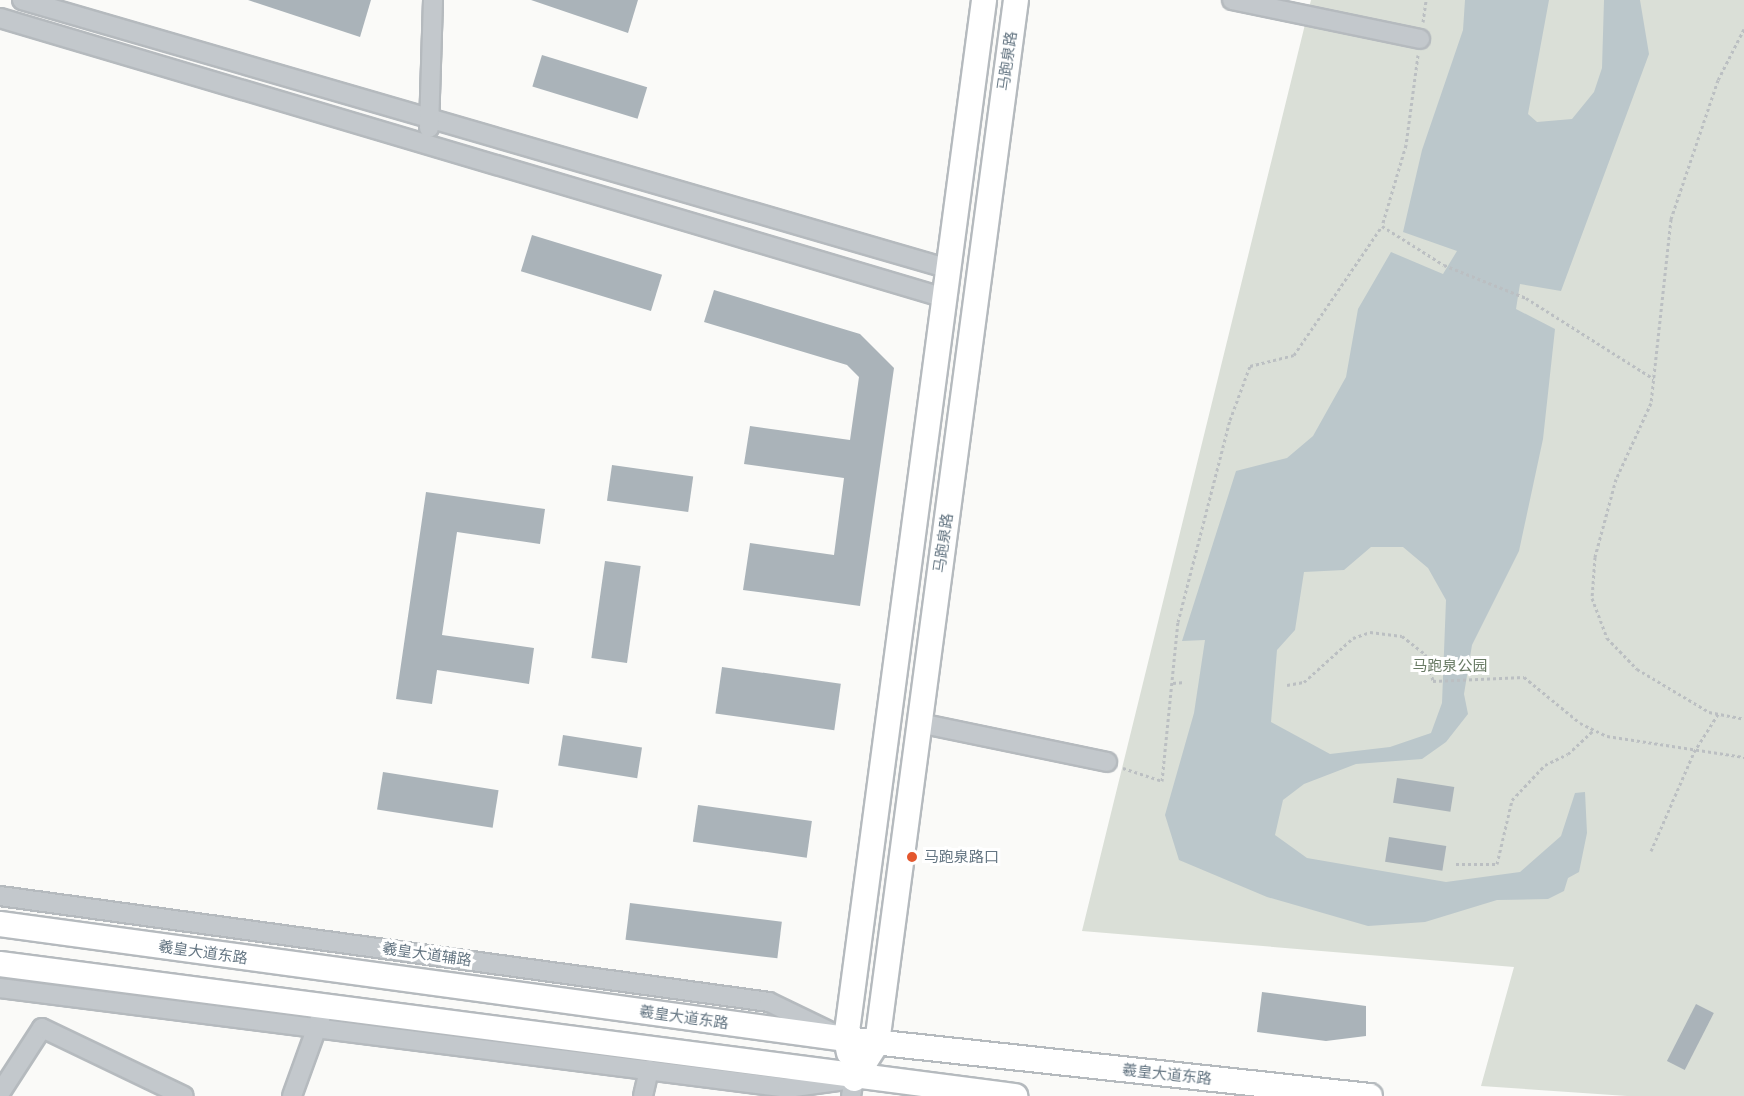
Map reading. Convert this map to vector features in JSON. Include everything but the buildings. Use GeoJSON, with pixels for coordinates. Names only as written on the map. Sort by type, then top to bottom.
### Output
{"type":"FeatureCollection","features":[{"type":"Feature","properties":{"kind":"main road","name":"马跑泉路"},"geometry":{"type":"LineString","coordinates":[[852,1087],[846,1040],[984,0]]}},
{"type":"Feature","properties":{"kind":"main road","name":"马跑泉路"},"geometry":{"type":"LineString","coordinates":[[852,1087],[877,1043],[1016,0]]}},
{"type":"Feature","properties":{"kind":"main road","name":"羲皇大道东路"},"geometry":{"type":"LineString","coordinates":[[0,924],[846,1040],[1370,1096]]}},
{"type":"Feature","properties":{"kind":"main road"},"geometry":{"type":"LineString","coordinates":[[0,964],[320,1017],[852,1087],[1015,1096]]}},
{"type":"Feature","properties":{"kind":"street"},"geometry":{"type":"LineString","coordinates":[[22,0],[948,269]]}},
{"type":"Feature","properties":{"kind":"street"},"geometry":{"type":"LineString","coordinates":[[428,145],[433,0]]}},
{"type":"Feature","properties":{"kind":"street"},"geometry":{"type":"LineString","coordinates":[[1232,0],[1420,39]]}},
{"type":"Feature","properties":{"kind":"street"},"geometry":{"type":"LineString","coordinates":[[0,18],[945,298]]}},
{"type":"Feature","properties":{"kind":"street"},"geometry":{"type":"LineString","coordinates":[[919,723],[1107,762]]}},
{"type":"Feature","properties":{"kind":"street","name":"羲皇大道辅路"},"geometry":{"type":"LineString","coordinates":[[0,896],[769,1002],[846,1040]]}},
{"type":"Feature","properties":{"kind":"street"},"geometry":{"type":"LineString","coordinates":[[0,988],[320,1017],[649,1070],[786,1088],[852,1087]]}},
{"type":"Feature","properties":{"kind":"street"},"geometry":{"type":"LineString","coordinates":[[292,1096],[320,1017]]}},
{"type":"Feature","properties":{"kind":"street"},"geometry":{"type":"LineString","coordinates":[[0,1094],[42,1028],[184,1096]]}},
{"type":"Feature","properties":{"kind":"street"},"geometry":{"type":"LineString","coordinates":[[643,1096],[649,1070]]}},
{"type":"Feature","properties":{"kind":"path"},"geometry":{"type":"LineString","coordinates":[[1107,762],[1162,781],[1178,622],[1230,420],[1250,366],[1294,355],[1382,226],[1406,145],[1426,0]]}},
{"type":"Feature","properties":{"kind":"path"},"geometry":{"type":"LineString","coordinates":[[1744,29],[1718,80],[1671,219],[1654,379],[1643,428],[1616,479],[1595,557],[1592,598],[1607,638],[1637,669],[1718,714],[1744,719]]}},
{"type":"Feature","properties":{"kind":"path"},"geometry":{"type":"LineString","coordinates":[[1382,226],[1444,265],[1526,298],[1654,379]]}},
{"type":"Feature","properties":{"kind":"path"},"geometry":{"type":"LineString","coordinates":[[1287,685],[1304,682],[1353,638],[1370,632],[1402,636],[1425,654],[1433,681],[1477,675],[1524,677],[1594,730],[1694,752],[1744,757]]}},
{"type":"Feature","properties":{"kind":"path"},"geometry":{"type":"LineString","coordinates":[[1173,683],[1185,682]]}},
{"type":"Feature","properties":{"kind":"path"},"geometry":{"type":"LineString","coordinates":[[1651,851],[1694,752],[1718,714]]}},
{"type":"Feature","properties":{"kind":"path"},"geometry":{"type":"LineString","coordinates":[[1456,864],[1497,864],[1512,800],[1545,765],[1568,754],[1594,730]]}},
{"type":"Feature","properties":{"kind":"green space","name":"马跑泉公园"},"geometry":{"type":"Polygon","coordinates":[[[1311,0],[1744,0],[1744,1096],[1627,1096],[1481,1086],[1514,967],[1082,931],[1311,0]]]}},
{"type":"Feature","properties":{"kind":"shaded area"},"geometry":{"type":"Polygon","coordinates":[[[1465,0],[1549,0],[1528,114],[1537,122],[1572,119],[1594,92],[1602,68],[1604,0],[1640,0],[1649,54],[1561,291],[1520,284],[1516,309],[1555,329],[1543,439],[1519,551],[1472,645],[1464,694],[1468,714],[1446,742],[1422,759],[1356,764],[1304,784],[1283,800],[1275,835],[1307,858],[1446,882],[1520,872],[1561,836],[1575,793],[1585,792],[1587,833],[1579,872],[1568,878],[1564,891],[1548,899],[1497,900],[1425,922],[1368,926],[1267,897],[1179,860],[1165,815],[1194,713],[1205,640],[1182,641],[1236,471],[1287,458],[1313,436],[1346,377],[1358,309],[1391,252],[1443,274],[1457,251],[1403,232],[1422,150],[1463,30],[1465,0]],[[1371,547],[1344,570],[1304,572],[1295,630],[1277,650],[1271,722],[1330,754],[1390,747],[1431,733],[1442,703],[1446,600],[1428,568],[1403,547],[1371,547]]]}},
{"type":"Feature","properties":{"kind":"place","name":"马跑泉路口"},"geometry":{"type":"Point","coordinates":[912,857]}}]}
